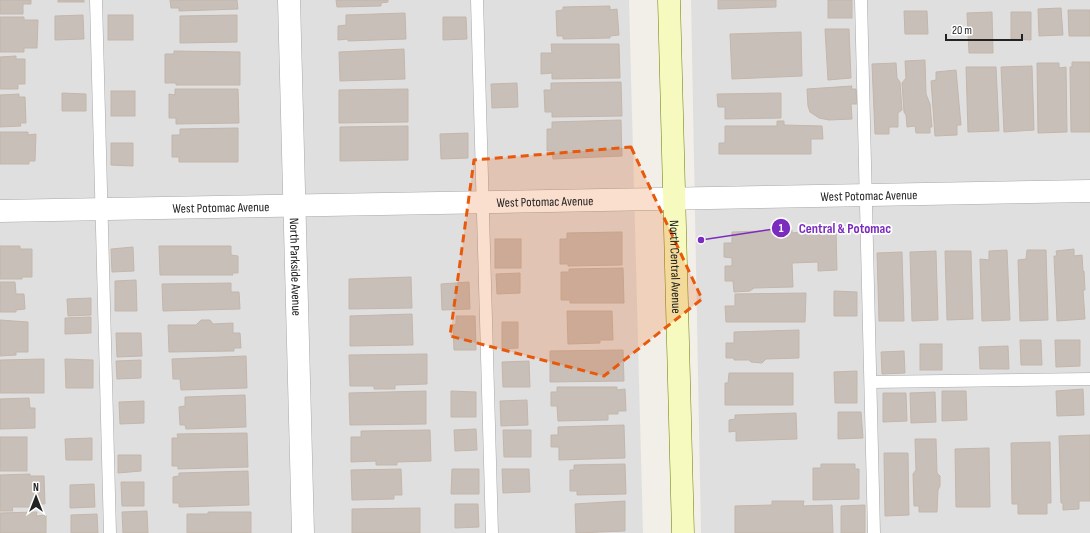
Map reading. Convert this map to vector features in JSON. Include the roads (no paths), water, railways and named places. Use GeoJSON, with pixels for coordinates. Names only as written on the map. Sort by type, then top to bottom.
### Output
{"type":"FeatureCollection","features":[{"type":"Feature","properties":{"kind":"street","name":"North Parkside Avenue"},"geometry":{"type":"LineString","coordinates":[[289,0],[303,533]]}},
{"type":"Feature","properties":{"kind":"street","name":"North Central Avenue"},"geometry":{"type":"LineString","coordinates":[[669,0],[683,533]]}},
{"type":"Feature","properties":{"kind":"street","name":"West Potomac Avenue"},"geometry":{"type":"LineString","coordinates":[[0,211],[1090,191]]}},
{"type":"Feature","properties":{"kind":"lane"},"geometry":{"type":"LineString","coordinates":[[96,0],[110,533]]}},
{"type":"Feature","properties":{"kind":"lane"},"geometry":{"type":"LineString","coordinates":[[477,0],[492,533]]}},
{"type":"Feature","properties":{"kind":"lane"},"geometry":{"type":"LineString","coordinates":[[861,0],[874,533]]}},
{"type":"Feature","properties":{"kind":"lane"},"geometry":{"type":"LineString","coordinates":[[871,382],[1090,379]]}},
{"type":"Feature","properties":{"kind":"place","name":"Central & Potomac"},"geometry":{"type":"Point","coordinates":[701,240]}}]}
